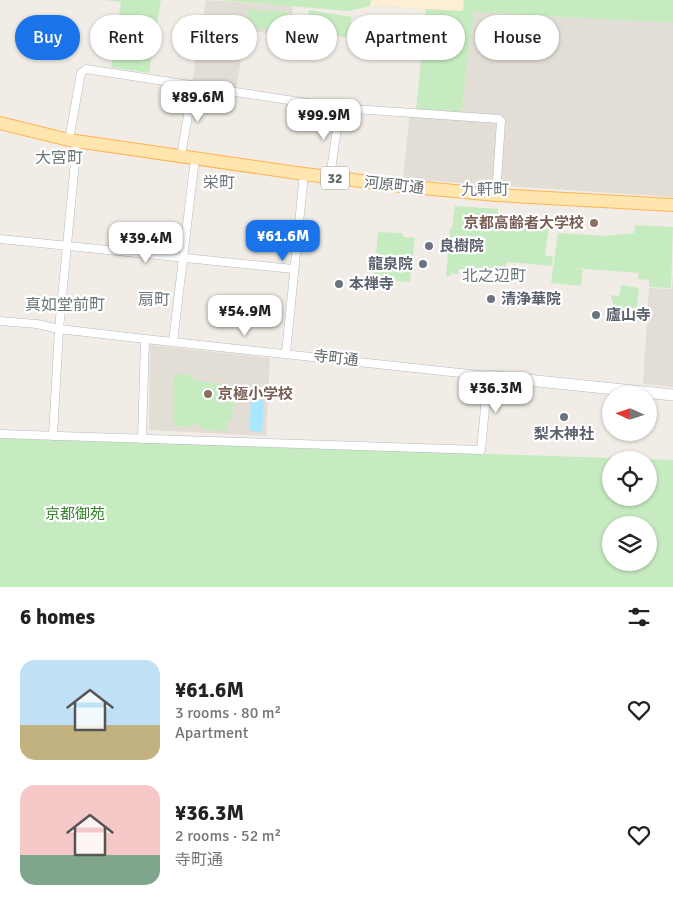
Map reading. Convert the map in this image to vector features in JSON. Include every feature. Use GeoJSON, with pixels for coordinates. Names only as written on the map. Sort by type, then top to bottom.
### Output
{"type":"FeatureCollection","features":[{"type":"Feature","properties":{"kind":"main road","name":"河原町通"},"geometry":{"type":"LineString","coordinates":[[0,123],[73,140],[304,174],[496,195],[673,206]]}},
{"type":"Feature","properties":{"kind":"street"},"geometry":{"type":"LineString","coordinates":[[53,436],[58,329],[73,140],[80,73],[86,69],[340,108],[499,119],[501,121],[496,195]]}},
{"type":"Feature","properties":{"kind":"street"},"geometry":{"type":"LineString","coordinates":[[181,156],[193,86]]}},
{"type":"Feature","properties":{"kind":"street"},"geometry":{"type":"LineString","coordinates":[[330,177],[340,108]]}},
{"type":"Feature","properties":{"kind":"street"},"geometry":{"type":"LineString","coordinates":[[173,342],[195,158]]}},
{"type":"Feature","properties":{"kind":"street"},"geometry":{"type":"LineString","coordinates":[[286,353],[304,174]]}},
{"type":"Feature","properties":{"kind":"street"},"geometry":{"type":"LineString","coordinates":[[0,239],[294,269]]}},
{"type":"Feature","properties":{"kind":"street","name":"寺町通"},"geometry":{"type":"LineString","coordinates":[[0,321],[37,324],[58,329],[145,339],[673,394]]}},
{"type":"Feature","properties":{"kind":"street"},"geometry":{"type":"LineString","coordinates":[[142,439],[145,339]]}},
{"type":"Feature","properties":{"kind":"street"},"geometry":{"type":"LineString","coordinates":[[0,434],[481,450],[488,376]]}},
{"type":"Feature","properties":{"kind":"shaded area"},"geometry":{"type":"Polygon","coordinates":[[[206,0],[293,6],[292,15],[267,15],[267,33],[257,32],[257,15],[203,15],[206,0]]]}},
{"type":"Feature","properties":{"kind":"shaded area"},"geometry":{"type":"Polygon","coordinates":[[[474,12],[528,15],[475,15],[475,60],[559,60],[559,17],[673,23],[673,197],[403,179],[410,110],[461,114],[474,12]]]}},
{"type":"Feature","properties":{"kind":"shaded area"},"geometry":{"type":"Polygon","coordinates":[[[196,60],[241,60],[236,89],[192,81],[196,60]]]}},
{"type":"Feature","properties":{"kind":"shaded area"},"geometry":{"type":"Polygon","coordinates":[[[673,272],[673,387],[643,384],[649,288],[672,289],[673,272]]]}},
{"type":"Feature","properties":{"kind":"shaded area","name":"京極小学校"},"geometry":{"type":"Polygon","coordinates":[[[150,345],[270,358],[266,436],[149,430],[150,345]]]}},
{"type":"Feature","properties":{"kind":"green space"},"geometry":{"type":"Polygon","coordinates":[[[105,0],[161,0],[159,15],[119,15],[121,2],[105,0]]]}},
{"type":"Feature","properties":{"kind":"green space"},"geometry":{"type":"Polygon","coordinates":[[[218,0],[673,0],[673,23],[559,17],[559,15],[474,12],[461,114],[416,110],[421,60],[465,60],[465,15],[425,15],[426,9],[370,6],[348,11],[218,0]]]}},
{"type":"Feature","properties":{"kind":"green space"},"geometry":{"type":"Polygon","coordinates":[[[248,9],[287,12],[287,15],[267,15],[267,30],[257,29],[257,15],[248,15],[248,9]]]}},
{"type":"Feature","properties":{"kind":"green space"},"geometry":{"type":"Polygon","coordinates":[[[309,10],[347,16],[347,38],[337,36],[337,15],[308,15],[309,10]]]}},
{"type":"Feature","properties":{"kind":"green space"},"geometry":{"type":"Polygon","coordinates":[[[112,60],[151,60],[149,73],[111,67],[112,60]]]}},
{"type":"Feature","properties":{"kind":"green space"},"geometry":{"type":"Polygon","coordinates":[[[455,206],[498,209],[497,220],[549,227],[545,255],[553,257],[552,266],[507,262],[506,268],[494,267],[493,272],[459,269],[458,274],[451,273],[450,276],[446,276],[450,229],[452,229],[455,206]]]}},
{"type":"Feature","properties":{"kind":"green space"},"geometry":{"type":"Polygon","coordinates":[[[635,225],[673,227],[671,288],[649,287],[649,280],[638,279],[639,273],[572,268],[583,270],[581,286],[551,283],[558,233],[605,236],[634,233],[635,225]]]}},
{"type":"Feature","properties":{"kind":"green space"},"geometry":{"type":"Polygon","coordinates":[[[378,232],[402,233],[404,237],[415,238],[410,282],[374,279],[378,232]]]}},
{"type":"Feature","properties":{"kind":"green space"},"geometry":{"type":"Polygon","coordinates":[[[621,285],[639,288],[635,320],[607,316],[608,311],[612,311],[613,300],[611,295],[619,296],[621,285]]]}},
{"type":"Feature","properties":{"kind":"green space"},"geometry":{"type":"Polygon","coordinates":[[[174,374],[190,375],[197,381],[228,385],[228,389],[234,394],[232,420],[227,421],[227,431],[207,430],[199,426],[199,424],[193,424],[192,427],[173,426],[174,374]]]}},
{"type":"Feature","properties":{"kind":"green space","name":"京都御苑"},"geometry":{"type":"Polygon","coordinates":[[[0,438],[602,458],[602,506],[657,506],[657,459],[673,460],[673,587],[0,587],[0,438]]]}},
{"type":"Feature","properties":{"kind":"sand"},"geometry":{"type":"Polygon","coordinates":[[[371,0],[464,0],[463,11],[370,6],[371,0]]]}},
{"type":"Feature","properties":{"kind":"water"},"geometry":{"type":"Polygon","coordinates":[[[251,399],[264,400],[262,432],[249,431],[251,399]]]}},
{"type":"Feature","properties":{"kind":"place","name":"京都高齢者大学校"},"geometry":{"type":"Point","coordinates":[594,223]}},
{"type":"Feature","properties":{"kind":"place","name":"良樹院"},"geometry":{"type":"Point","coordinates":[429,246]}},
{"type":"Feature","properties":{"kind":"place","name":"龍泉院"},"geometry":{"type":"Point","coordinates":[423,264]}},
{"type":"Feature","properties":{"kind":"place","name":"本禅寺"},"geometry":{"type":"Point","coordinates":[339,284]}},
{"type":"Feature","properties":{"kind":"place","name":"清浄華院"},"geometry":{"type":"Point","coordinates":[491,299]}},
{"type":"Feature","properties":{"kind":"place","name":"廬山寺"},"geometry":{"type":"Point","coordinates":[596,315]}},
{"type":"Feature","properties":{"kind":"place","name":"京極小学校"},"geometry":{"type":"Point","coordinates":[208,394]}},
{"type":"Feature","properties":{"kind":"place","name":"梨木神社"},"geometry":{"type":"Point","coordinates":[564,417]}},
{"type":"Feature","properties":{"kind":"district","name":"大宮町"},"geometry":{"type":"Point","coordinates":[59,157]}},
{"type":"Feature","properties":{"kind":"district","name":"栄町"},"geometry":{"type":"Point","coordinates":[219,182]}},
{"type":"Feature","properties":{"kind":"district","name":"九軒町"},"geometry":{"type":"Point","coordinates":[485,189]}},
{"type":"Feature","properties":{"kind":"district","name":"北之辺町"},"geometry":{"type":"Point","coordinates":[494,275]}},
{"type":"Feature","properties":{"kind":"district","name":"扇町"},"geometry":{"type":"Point","coordinates":[154,299]}},
{"type":"Feature","properties":{"kind":"district","name":"真如堂前町"},"geometry":{"type":"Point","coordinates":[65,304]}}]}
